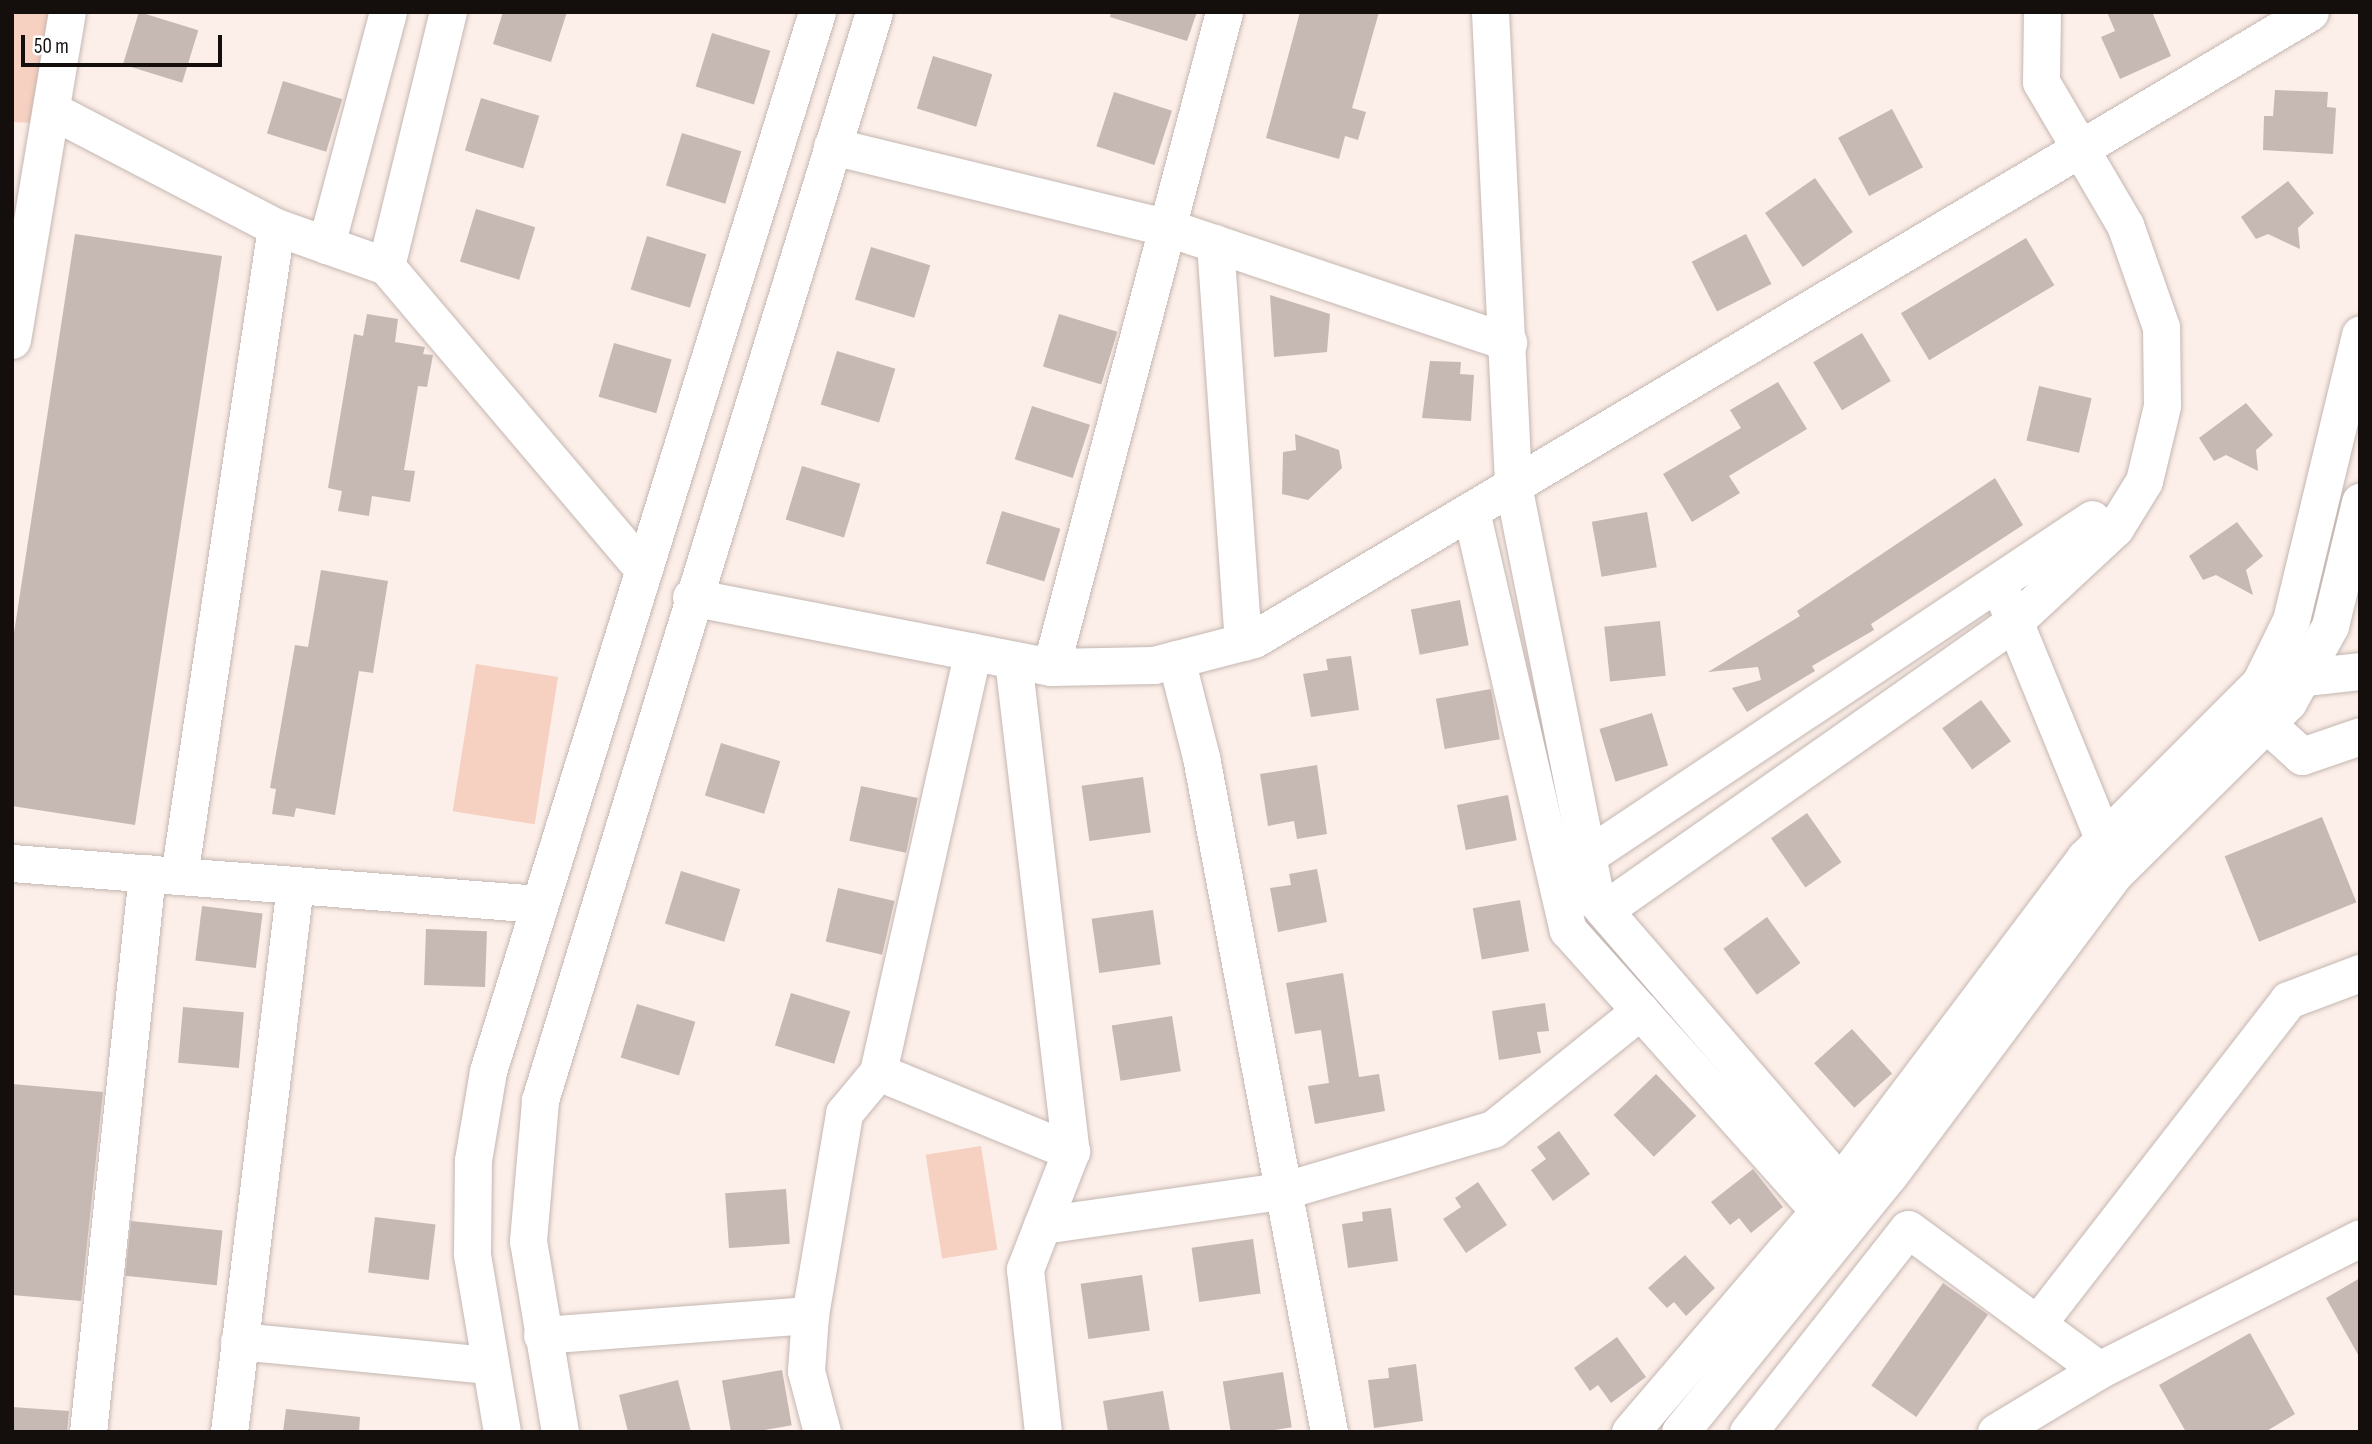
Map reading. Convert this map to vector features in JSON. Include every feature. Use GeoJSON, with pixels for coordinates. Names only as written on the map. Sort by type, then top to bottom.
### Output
{"type":"FeatureCollection","features":[{"type":"Feature","properties":{"kind":"street"},"geometry":{"type":"LineString","coordinates":[[12,340],[68,12]]}},
{"type":"Feature","properties":{"kind":"street"},"geometry":{"type":"LineString","coordinates":[[326,244],[388,12]]}},
{"type":"Feature","properties":{"kind":"street"},"geometry":{"type":"LineString","coordinates":[[386,266],[448,12]]}},
{"type":"Feature","properties":{"kind":"street"},"geometry":{"type":"LineString","coordinates":[[502,1432],[472,1254],[473,1160],[488,1071],[817,12]]}},
{"type":"Feature","properties":{"kind":"street"},"geometry":{"type":"LineString","coordinates":[[560,1432],[528,1241],[540,1100],[691,597],[874,12]]}},
{"type":"Feature","properties":{"kind":"street"},"geometry":{"type":"LineString","coordinates":[[1051,667],[1224,12]]}},
{"type":"Feature","properties":{"kind":"street"},"geometry":{"type":"LineString","coordinates":[[1490,12],[1513,485],[1587,856],[1604,910],[1843,1197]]}},
{"type":"Feature","properties":{"kind":"street"},"geometry":{"type":"LineString","coordinates":[[1587,856],[2067,541],[2104,506],[2127,473],[2141,425],[2145,357],[2135,302],[2109,233],[2041,82],[2042,12]]}},
{"type":"Feature","properties":{"kind":"street"},"geometry":{"type":"LineString","coordinates":[[691,597],[1051,667],[1176,659],[1243,642],[1471,511],[2310,12]]}},
{"type":"Feature","properties":{"kind":"street"},"geometry":{"type":"LineString","coordinates":[[51,110],[276,227],[386,266],[643,569]]}},
{"type":"Feature","properties":{"kind":"street"},"geometry":{"type":"LineString","coordinates":[[832,146],[1169,228],[1508,342]]}},
{"type":"Feature","properties":{"kind":"street"},"geometry":{"type":"LineString","coordinates":[[1604,910],[2014,622],[2115,528],[2157,445],[2161,327],[2125,225],[2072,152]]}},
{"type":"Feature","properties":{"kind":"street"},"geometry":{"type":"LineString","coordinates":[[88,1432],[163,875],[276,227]]}},
{"type":"Feature","properties":{"kind":"street"},"geometry":{"type":"LineString","coordinates":[[1215,243],[1243,642]]}},
{"type":"Feature","properties":{"kind":"street"},"geometry":{"type":"LineString","coordinates":[[1680,1432],[1843,1197],[2103,838],[2247,699],[2283,643],[2360,334]]}},
{"type":"Feature","properties":{"kind":"street"},"geometry":{"type":"LineString","coordinates":[[1630,1432],[1843,1197],[2116,872],[2182,802],[2268,725],[2305,677],[2336,608],[2360,502]]}},
{"type":"Feature","properties":{"kind":"street"},"geometry":{"type":"LineString","coordinates":[[1471,511],[1567,930],[1640,1011],[1843,1197],[1908,1229],[2099,1370]]}},
{"type":"Feature","properties":{"kind":"street"},"geometry":{"type":"LineString","coordinates":[[2000,586],[2103,838]]}},
{"type":"Feature","properties":{"kind":"street"},"geometry":{"type":"LineString","coordinates":[[822,1432],[806,1371],[810,1315],[844,1114],[878,1072],[973,652]]}},
{"type":"Feature","properties":{"kind":"street"},"geometry":{"type":"LineString","coordinates":[[1176,659],[1201,757],[1329,1432]]}},
{"type":"Feature","properties":{"kind":"street"},"geometry":{"type":"LineString","coordinates":[[1013,660],[1071,1151],[1025,1269],[1043,1432]]}},
{"type":"Feature","properties":{"kind":"street"},"geometry":{"type":"LineString","coordinates":[[2305,677],[2360,671]]}},
{"type":"Feature","properties":{"kind":"street"},"geometry":{"type":"LineString","coordinates":[[2268,725],[2302,756],[2360,737]]}},
{"type":"Feature","properties":{"kind":"street"},"geometry":{"type":"LineString","coordinates":[[12,863],[539,904]]}},
{"type":"Feature","properties":{"kind":"street"},"geometry":{"type":"LineString","coordinates":[[229,1432],[295,885]]}},
{"type":"Feature","properties":{"kind":"street"},"geometry":{"type":"LineString","coordinates":[[2037,1324],[2288,999],[2360,973]]}},
{"type":"Feature","properties":{"kind":"street"},"geometry":{"type":"LineString","coordinates":[[1042,1225],[1282,1191],[1493,1129],[1640,1011]]}},
{"type":"Feature","properties":{"kind":"street"},"geometry":{"type":"LineString","coordinates":[[878,1072],[1071,1151]]}},
{"type":"Feature","properties":{"kind":"street"},"geometry":{"type":"LineString","coordinates":[[1748,1432],[1908,1229]]}},
{"type":"Feature","properties":{"kind":"street"},"geometry":{"type":"LineString","coordinates":[[1996,1432],[2099,1370],[2360,1237]]}},
{"type":"Feature","properties":{"kind":"street"},"geometry":{"type":"LineString","coordinates":[[542,1335],[810,1315]]}},
{"type":"Feature","properties":{"kind":"street"},"geometry":{"type":"LineString","coordinates":[[240,1341],[489,1366]]}},
{"type":"Feature","properties":{"kind":"shaded area"},"geometry":{"type":"Polygon","coordinates":[[[12,12],[54,12],[34,123],[12,122],[12,12]]]}},
{"type":"Feature","properties":{"kind":"shaded area"},"geometry":{"type":"Polygon","coordinates":[[[476,664],[558,677],[535,824],[453,811],[476,664]]]}},
{"type":"Feature","properties":{"kind":"shaded area"},"geometry":{"type":"Polygon","coordinates":[[[981,1146],[997,1250],[942,1258],[926,1155],[981,1146]]]}},
{"type":"Feature","properties":{"kind":"building"},"geometry":{"type":"Polygon","coordinates":[[[139,12],[198,30],[182,83],[123,65],[139,12]]]}},
{"type":"Feature","properties":{"kind":"building"},"geometry":{"type":"Polygon","coordinates":[[[503,12],[567,12],[551,62],[493,44],[503,12]]]}},
{"type":"Feature","properties":{"kind":"building"},"geometry":{"type":"Polygon","coordinates":[[[1111,12],[1197,12],[1187,41],[1110,17],[1111,12]]]}},
{"type":"Feature","properties":{"kind":"building"},"geometry":{"type":"Polygon","coordinates":[[[1300,12],[1379,12],[1352,108],[1366,112],[1358,140],[1345,136],[1339,159],[1266,138],[1300,12]]]}},
{"type":"Feature","properties":{"kind":"building"},"geometry":{"type":"Polygon","coordinates":[[[2107,12],[2152,12],[2171,56],[2120,79],[2101,37],[2115,31],[2107,12]]]}},
{"type":"Feature","properties":{"kind":"building"},"geometry":{"type":"Polygon","coordinates":[[[712,33],[770,51],[754,104],[696,87],[712,33]]]}},
{"type":"Feature","properties":{"kind":"building"},"geometry":{"type":"Polygon","coordinates":[[[933,56],[992,74],[976,127],[917,109],[933,56]]]}},
{"type":"Feature","properties":{"kind":"building"},"geometry":{"type":"Polygon","coordinates":[[[283,81],[342,99],[326,152],[267,134],[283,81]]]}},
{"type":"Feature","properties":{"kind":"building"},"geometry":{"type":"Polygon","coordinates":[[[2275,90],[2328,92],[2327,107],[2336,108],[2333,154],[2263,150],[2264,116],[2273,116],[2275,90]]]}},
{"type":"Feature","properties":{"kind":"building"},"geometry":{"type":"Polygon","coordinates":[[[1114,92],[1172,111],[1154,165],[1096,146],[1114,92]]]}},
{"type":"Feature","properties":{"kind":"building"},"geometry":{"type":"Polygon","coordinates":[[[481,98],[539,116],[523,168],[465,151],[481,98]]]}},
{"type":"Feature","properties":{"kind":"building"},"geometry":{"type":"Polygon","coordinates":[[[1892,109],[1923,167],[1869,196],[1838,138],[1892,109]]]}},
{"type":"Feature","properties":{"kind":"building"},"geometry":{"type":"Polygon","coordinates":[[[682,133],[741,151],[725,204],[666,186],[682,133]]]}},
{"type":"Feature","properties":{"kind":"building"},"geometry":{"type":"Polygon","coordinates":[[[1815,178],[1853,232],[1803,267],[1765,213],[1815,178]]]}},
{"type":"Feature","properties":{"kind":"building"},"geometry":{"type":"Polygon","coordinates":[[[2288,181],[2314,213],[2298,228],[2300,249],[2268,234],[2256,239],[2241,217],[2288,181]]]}},
{"type":"Feature","properties":{"kind":"building"},"geometry":{"type":"Polygon","coordinates":[[[476,209],[535,227],[519,280],[460,262],[476,209]]]}},
{"type":"Feature","properties":{"kind":"building"},"geometry":{"type":"Polygon","coordinates":[[[75,234],[222,256],[135,825],[12,806],[12,646],[75,234]]]}},
{"type":"Feature","properties":{"kind":"building"},"geometry":{"type":"Polygon","coordinates":[[[1746,234],[1771,284],[1717,312],[1692,262],[1746,234]]]}},
{"type":"Feature","properties":{"kind":"building"},"geometry":{"type":"Polygon","coordinates":[[[647,236],[706,254],[690,308],[631,290],[647,236]]]}},
{"type":"Feature","properties":{"kind":"building"},"geometry":{"type":"Polygon","coordinates":[[[2026,238],[2054,285],[1929,360],[1901,313],[2026,238]]]}},
{"type":"Feature","properties":{"kind":"building"},"geometry":{"type":"Polygon","coordinates":[[[871,247],[930,265],[914,318],[855,300],[871,247]]]}},
{"type":"Feature","properties":{"kind":"building"},"geometry":{"type":"Polygon","coordinates":[[[1270,295],[1330,314],[1327,352],[1274,357],[1270,295]]]}},
{"type":"Feature","properties":{"kind":"building"},"geometry":{"type":"Polygon","coordinates":[[[367,314],[398,319],[395,342],[425,347],[423,354],[433,355],[427,387],[418,386],[404,470],[415,471],[410,502],[372,496],[369,516],[338,511],[342,491],[328,488],[354,334],[363,336],[367,314]]]}},
{"type":"Feature","properties":{"kind":"building"},"geometry":{"type":"Polygon","coordinates":[[[1059,314],[1117,332],[1101,384],[1043,367],[1059,314]]]}},
{"type":"Feature","properties":{"kind":"building"},"geometry":{"type":"Polygon","coordinates":[[[1862,333],[1891,381],[1842,410],[1813,362],[1862,333]]]}},
{"type":"Feature","properties":{"kind":"building"},"geometry":{"type":"Polygon","coordinates":[[[614,343],[672,360],[656,413],[599,397],[614,343]]]}},
{"type":"Feature","properties":{"kind":"building"},"geometry":{"type":"Polygon","coordinates":[[[837,351],[895,369],[879,422],[821,405],[837,351]]]}},
{"type":"Feature","properties":{"kind":"building"},"geometry":{"type":"Polygon","coordinates":[[[1430,361],[1461,362],[1460,374],[1474,375],[1471,421],[1422,418],[1430,361]]]}},
{"type":"Feature","properties":{"kind":"building"},"geometry":{"type":"Polygon","coordinates":[[[1778,382],[1807,429],[1729,476],[1740,493],[1692,522],[1663,474],[1741,428],[1730,410],[1778,382]]]}},
{"type":"Feature","properties":{"kind":"building"},"geometry":{"type":"Polygon","coordinates":[[[2039,386],[2092,398],[2079,453],[2026,441],[2039,386]]]}},
{"type":"Feature","properties":{"kind":"building"},"geometry":{"type":"Polygon","coordinates":[[[2246,403],[2273,435],[2256,450],[2258,471],[2226,455],[2214,461],[2199,438],[2246,403]]]}},
{"type":"Feature","properties":{"kind":"building"},"geometry":{"type":"Polygon","coordinates":[[[1032,406],[1090,425],[1073,478],[1015,459],[1032,406]]]}},
{"type":"Feature","properties":{"kind":"building"},"geometry":{"type":"Polygon","coordinates":[[[1295,434],[1339,450],[1342,468],[1308,500],[1282,494],[1283,452],[1296,450],[1295,434]]]}},
{"type":"Feature","properties":{"kind":"building"},"geometry":{"type":"Polygon","coordinates":[[[802,466],[860,484],[844,537],[786,520],[802,466]]]}},
{"type":"Feature","properties":{"kind":"building"},"geometry":{"type":"Polygon","coordinates":[[[1995,478],[2023,525],[1871,624],[1874,630],[1812,666],[1815,671],[1747,712],[1732,688],[1761,680],[1758,667],[1708,672],[1800,616],[1797,611],[1995,478]]]}},
{"type":"Feature","properties":{"kind":"building"},"geometry":{"type":"Polygon","coordinates":[[[1002,511],[1060,529],[1044,581],[986,564],[1002,511]]]}},
{"type":"Feature","properties":{"kind":"building"},"geometry":{"type":"Polygon","coordinates":[[[1647,512],[1657,567],[1602,577],[1592,522],[1647,512]]]}},
{"type":"Feature","properties":{"kind":"building"},"geometry":{"type":"Polygon","coordinates":[[[2237,522],[2263,556],[2246,570],[2253,595],[2216,575],[2203,580],[2189,556],[2237,522]]]}},
{"type":"Feature","properties":{"kind":"building"},"geometry":{"type":"Polygon","coordinates":[[[321,570],[388,581],[373,673],[359,671],[335,815],[296,808],[294,817],[272,814],[276,789],[270,788],[295,645],[308,647],[321,570]]]}},
{"type":"Feature","properties":{"kind":"building"},"geometry":{"type":"Polygon","coordinates":[[[1460,600],[1469,645],[1420,655],[1411,610],[1460,600]]]}},
{"type":"Feature","properties":{"kind":"building"},"geometry":{"type":"Polygon","coordinates":[[[1660,621],[1666,676],[1610,682],[1604,627],[1660,621]]]}},
{"type":"Feature","properties":{"kind":"building"},"geometry":{"type":"Polygon","coordinates":[[[1351,656],[1359,710],[1311,717],[1303,674],[1328,670],[1326,659],[1351,656]]]}},
{"type":"Feature","properties":{"kind":"building"},"geometry":{"type":"Polygon","coordinates":[[[1491,689],[1500,739],[1445,749],[1436,699],[1491,689]]]}},
{"type":"Feature","properties":{"kind":"building"},"geometry":{"type":"Polygon","coordinates":[[[1981,700],[2011,741],[1972,769],[1942,728],[1981,700]]]}},
{"type":"Feature","properties":{"kind":"building"},"geometry":{"type":"Polygon","coordinates":[[[1652,713],[1668,766],[1615,782],[1599,729],[1652,713]]]}},
{"type":"Feature","properties":{"kind":"building"},"geometry":{"type":"Polygon","coordinates":[[[721,743],[780,761],[764,814],[705,796],[721,743]]]}},
{"type":"Feature","properties":{"kind":"building"},"geometry":{"type":"Polygon","coordinates":[[[1317,765],[1327,834],[1297,839],[1294,821],[1268,826],[1260,774],[1317,765]]]}},
{"type":"Feature","properties":{"kind":"building"},"geometry":{"type":"Polygon","coordinates":[[[1143,777],[1151,832],[1089,841],[1082,786],[1143,777]]]}},
{"type":"Feature","properties":{"kind":"building"},"geometry":{"type":"Polygon","coordinates":[[[861,786],[918,798],[906,853],[849,841],[861,786]]]}},
{"type":"Feature","properties":{"kind":"building"},"geometry":{"type":"Polygon","coordinates":[[[1508,795],[1517,840],[1466,850],[1457,805],[1508,795]]]}},
{"type":"Feature","properties":{"kind":"building"},"geometry":{"type":"Polygon","coordinates":[[[1807,813],[1841,862],[1805,887],[1771,838],[1807,813]]]}},
{"type":"Feature","properties":{"kind":"building"},"geometry":{"type":"Polygon","coordinates":[[[2322,817],[2356,902],[2259,942],[2225,856],[2322,817]]]}},
{"type":"Feature","properties":{"kind":"building"},"geometry":{"type":"Polygon","coordinates":[[[1317,869],[1327,922],[1278,932],[1270,888],[1291,885],[1289,874],[1317,869]]]}},
{"type":"Feature","properties":{"kind":"building"},"geometry":{"type":"Polygon","coordinates":[[[681,871],[740,889],[724,942],[665,924],[681,871]]]}},
{"type":"Feature","properties":{"kind":"building"},"geometry":{"type":"Polygon","coordinates":[[[838,888],[895,901],[882,955],[826,942],[838,888]]]}},
{"type":"Feature","properties":{"kind":"building"},"geometry":{"type":"Polygon","coordinates":[[[1520,900],[1529,951],[1482,960],[1473,908],[1520,900]]]}},
{"type":"Feature","properties":{"kind":"building"},"geometry":{"type":"Polygon","coordinates":[[[202,906],[263,913],[256,968],[195,961],[202,906]]]}},
{"type":"Feature","properties":{"kind":"building"},"geometry":{"type":"Polygon","coordinates":[[[1153,910],[1161,964],[1099,973],[1092,919],[1153,910]]]}},
{"type":"Feature","properties":{"kind":"building"},"geometry":{"type":"Polygon","coordinates":[[[1767,917],[1801,963],[1757,995],[1723,949],[1767,917]]]}},
{"type":"Feature","properties":{"kind":"building"},"geometry":{"type":"Polygon","coordinates":[[[426,929],[487,931],[485,987],[424,985],[426,929]]]}},
{"type":"Feature","properties":{"kind":"building"},"geometry":{"type":"Polygon","coordinates":[[[1343,973],[1359,1077],[1379,1074],[1385,1111],[1315,1124],[1308,1086],[1329,1083],[1321,1030],[1295,1034],[1286,983],[1343,973]]]}},
{"type":"Feature","properties":{"kind":"building"},"geometry":{"type":"Polygon","coordinates":[[[791,993],[850,1011],[834,1064],[775,1046],[791,993]]]}},
{"type":"Feature","properties":{"kind":"building"},"geometry":{"type":"Polygon","coordinates":[[[1545,1003],[1549,1031],[1537,1032],[1541,1053],[1499,1060],[1492,1011],[1545,1003]]]}},
{"type":"Feature","properties":{"kind":"building"},"geometry":{"type":"Polygon","coordinates":[[[637,1004],[695,1022],[679,1075],[621,1058],[637,1004]]]}},
{"type":"Feature","properties":{"kind":"building"},"geometry":{"type":"Polygon","coordinates":[[[183,1007],[244,1012],[239,1068],[178,1063],[183,1007]]]}},
{"type":"Feature","properties":{"kind":"building"},"geometry":{"type":"Polygon","coordinates":[[[1172,1016],[1181,1071],[1121,1081],[1112,1026],[1172,1016]]]}},
{"type":"Feature","properties":{"kind":"building"},"geometry":{"type":"Polygon","coordinates":[[[1852,1029],[1892,1074],[1854,1108],[1814,1063],[1852,1029]]]}},
{"type":"Feature","properties":{"kind":"building"},"geometry":{"type":"Polygon","coordinates":[[[1656,1074],[1696,1116],[1654,1157],[1614,1115],[1656,1074]]]}},
{"type":"Feature","properties":{"kind":"building"},"geometry":{"type":"Polygon","coordinates":[[[12,1084],[103,1092],[81,1301],[12,1295],[12,1084]]]}},
{"type":"Feature","properties":{"kind":"building"},"geometry":{"type":"Polygon","coordinates":[[[1559,1131],[1590,1174],[1553,1201],[1531,1170],[1546,1159],[1537,1147],[1559,1131]]]}},
{"type":"Feature","properties":{"kind":"building"},"geometry":{"type":"Polygon","coordinates":[[[1753,1169],[1783,1207],[1751,1233],[1739,1218],[1730,1225],[1711,1202],[1753,1169]]]}},
{"type":"Feature","properties":{"kind":"building"},"geometry":{"type":"Polygon","coordinates":[[[1478,1182],[1507,1225],[1466,1253],[1443,1219],[1461,1207],[1455,1198],[1478,1182]]]}},
{"type":"Feature","properties":{"kind":"building"},"geometry":{"type":"Polygon","coordinates":[[[786,1189],[790,1244],[729,1248],[725,1193],[786,1189]]]}},
{"type":"Feature","properties":{"kind":"building"},"geometry":{"type":"Polygon","coordinates":[[[1391,1208],[1398,1261],[1348,1268],[1342,1224],[1363,1221],[1362,1212],[1391,1208]]]}},
{"type":"Feature","properties":{"kind":"building"},"geometry":{"type":"Polygon","coordinates":[[[375,1217],[436,1224],[429,1280],[368,1273],[375,1217]]]}},
{"type":"Feature","properties":{"kind":"building"},"geometry":{"type":"Polygon","coordinates":[[[131,1221],[222,1231],[217,1285],[125,1276],[131,1221]]]}},
{"type":"Feature","properties":{"kind":"building"},"geometry":{"type":"Polygon","coordinates":[[[1253,1239],[1261,1293],[1199,1302],[1192,1248],[1253,1239]]]}},
{"type":"Feature","properties":{"kind":"building"},"geometry":{"type":"Polygon","coordinates":[[[1685,1255],[1715,1288],[1686,1316],[1674,1302],[1667,1308],[1648,1288],[1685,1255]]]}},
{"type":"Feature","properties":{"kind":"building"},"geometry":{"type":"Polygon","coordinates":[[[1142,1275],[1150,1330],[1088,1339],[1081,1284],[1142,1275]]]}},
{"type":"Feature","properties":{"kind":"building"},"geometry":{"type":"Polygon","coordinates":[[[2360,1278],[2360,1358],[2326,1298],[2360,1278]]]}},
{"type":"Feature","properties":{"kind":"building"},"geometry":{"type":"Polygon","coordinates":[[[1943,1283],[1988,1315],[1916,1417],[1871,1385],[1943,1283]]]}},
{"type":"Feature","properties":{"kind":"building"},"geometry":{"type":"Polygon","coordinates":[[[2250,1333],[2295,1414],[2265,1432],[2186,1432],[2159,1385],[2250,1333]]]}},
{"type":"Feature","properties":{"kind":"building"},"geometry":{"type":"Polygon","coordinates":[[[1617,1337],[1646,1377],[1611,1403],[1598,1385],[1590,1391],[1574,1368],[1617,1337]]]}},
{"type":"Feature","properties":{"kind":"building"},"geometry":{"type":"Polygon","coordinates":[[[1416,1364],[1423,1421],[1374,1428],[1368,1380],[1389,1378],[1388,1368],[1416,1364]]]}},
{"type":"Feature","properties":{"kind":"building"},"geometry":{"type":"Polygon","coordinates":[[[782,1370],[792,1425],[753,1432],[731,1432],[722,1381],[782,1370]]]}},
{"type":"Feature","properties":{"kind":"building"},"geometry":{"type":"Polygon","coordinates":[[[1283,1372],[1292,1427],[1262,1432],[1231,1432],[1223,1382],[1283,1372]]]}},
{"type":"Feature","properties":{"kind":"building"},"geometry":{"type":"Polygon","coordinates":[[[678,1380],[691,1432],[628,1432],[619,1395],[678,1380]]]}},
{"type":"Feature","properties":{"kind":"building"},"geometry":{"type":"Polygon","coordinates":[[[1163,1391],[1170,1432],[1108,1432],[1103,1401],[1163,1391]]]}},
{"type":"Feature","properties":{"kind":"building"},"geometry":{"type":"Polygon","coordinates":[[[12,1407],[69,1411],[67,1432],[12,1432],[12,1407]]]}},
{"type":"Feature","properties":{"kind":"building"},"geometry":{"type":"Polygon","coordinates":[[[286,1409],[360,1417],[359,1432],[283,1432],[286,1409]]]}}]}
